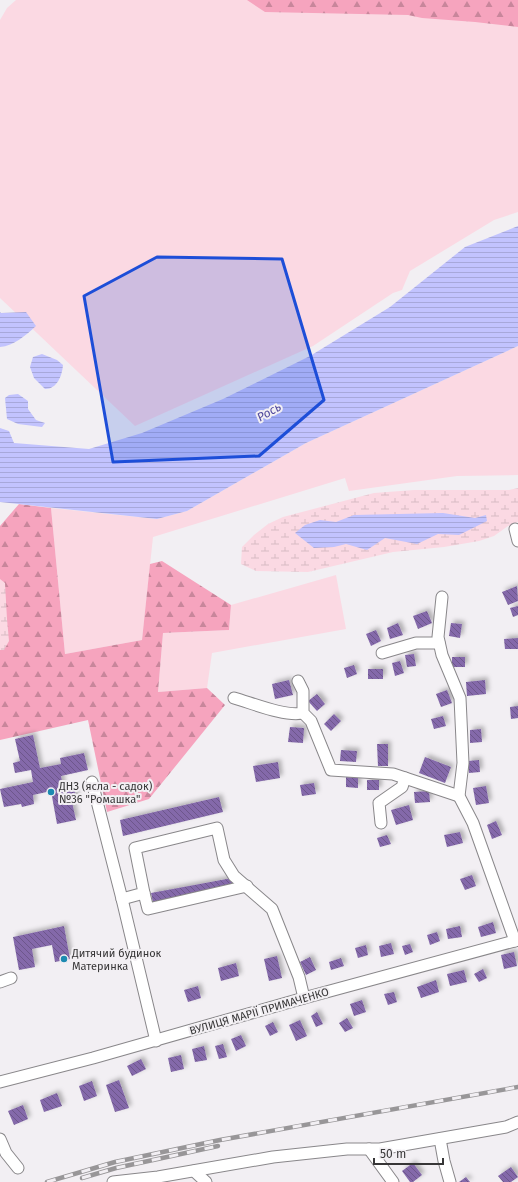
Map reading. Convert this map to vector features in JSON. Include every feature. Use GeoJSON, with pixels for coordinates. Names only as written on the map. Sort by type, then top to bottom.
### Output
{"type":"FeatureCollection","features":[{"type":"Feature","properties":{"kind":"street"},"geometry":{"type":"LineString","coordinates":[[515,529],[518,541]]}},
{"type":"Feature","properties":{"kind":"street"},"geometry":{"type":"LineString","coordinates":[[442,597],[438,637],[439,643],[442,656],[460,698],[463,764],[459,796],[473,823],[517,941]]}},
{"type":"Feature","properties":{"kind":"street"},"geometry":{"type":"LineString","coordinates":[[382,652],[416,644],[439,643]]}},
{"type":"Feature","properties":{"kind":"street"},"geometry":{"type":"LineString","coordinates":[[298,681],[303,691],[303,713],[311,721],[331,770],[393,774],[459,796]]}},
{"type":"Feature","properties":{"kind":"street"},"geometry":{"type":"LineString","coordinates":[[234,698],[280,711],[296,714],[303,713]]}},
{"type":"Feature","properties":{"kind":"street"},"geometry":{"type":"LineString","coordinates":[[381,823],[379,803],[402,787],[405,778]]}},
{"type":"Feature","properties":{"kind":"street"},"geometry":{"type":"LineString","coordinates":[[92,782],[122,898],[156,1041]]}},
{"type":"Feature","properties":{"kind":"street"},"geometry":{"type":"LineString","coordinates":[[247,886],[148,909],[135,848],[217,828],[224,860],[234,876],[247,886],[272,909],[299,977],[304,998]]}},
{"type":"Feature","properties":{"kind":"street"},"geometry":{"type":"LineString","coordinates":[[122,898],[144,892]]}},
{"type":"Feature","properties":{"kind":"street","name":"ВУЛИЦЯ МАРІЇ ПРИМАЧЕНКО"},"geometry":{"type":"LineString","coordinates":[[0,1082],[156,1041],[304,998],[517,941]]}},
{"type":"Feature","properties":{"kind":"street"},"geometry":{"type":"LineString","coordinates":[[0,982],[11,978]]}},
{"type":"Feature","properties":{"kind":"street"},"geometry":{"type":"LineString","coordinates":[[113,1182],[158,1177],[273,1157],[347,1149],[380,1149],[506,1127],[518,1122]]}},
{"type":"Feature","properties":{"kind":"street"},"geometry":{"type":"LineString","coordinates":[[0,1138],[6,1153],[18,1168]]}},
{"type":"Feature","properties":{"kind":"street"},"geometry":{"type":"LineString","coordinates":[[440,1139],[444,1162],[450,1182]]}},
{"type":"Feature","properties":{"kind":"street"},"geometry":{"type":"LineString","coordinates":[[369,1149],[393,1182]]}},
{"type":"Feature","properties":{"kind":"street"},"geometry":{"type":"LineString","coordinates":[[194,1170],[206,1182]]}},
{"type":"Feature","properties":{"kind":"highlighted area"},"geometry":{"type":"Polygon","coordinates":[[[157,257],[282,259],[324,400],[259,456],[113,462],[84,296],[157,257]]]}},
{"type":"Feature","properties":{"kind":"green space"},"geometry":{"type":"Polygon","coordinates":[[[16,0],[518,0],[518,212],[494,220],[410,271],[402,290],[393,293],[313,346],[135,426],[0,298],[0,20],[7,8],[16,0]]]}},
{"type":"Feature","properties":{"kind":"green space"},"geometry":{"type":"Polygon","coordinates":[[[247,0],[518,0],[518,27],[422,18],[408,15],[265,12],[247,0]]]}},
{"type":"Feature","properties":{"kind":"green space"},"geometry":{"type":"Polygon","coordinates":[[[518,346],[518,475],[457,476],[349,491],[345,478],[153,537],[142,640],[65,654],[51,508],[157,519],[187,511],[306,443],[518,346]]]}},
{"type":"Feature","properties":{"kind":"green space"},"geometry":{"type":"Polygon","coordinates":[[[518,488],[518,522],[508,526],[494,536],[479,541],[444,547],[393,552],[308,572],[256,571],[241,564],[242,547],[268,524],[283,517],[374,493],[414,490],[509,490],[518,488]]]}},
{"type":"Feature","properties":{"kind":"green space"},"geometry":{"type":"Polygon","coordinates":[[[19,504],[51,508],[65,654],[142,640],[150,564],[162,561],[231,605],[229,630],[163,633],[158,692],[207,688],[225,705],[149,799],[107,812],[88,720],[0,740],[0,526],[19,504]]]}},
{"type":"Feature","properties":{"kind":"green space"},"geometry":{"type":"Polygon","coordinates":[[[336,575],[346,629],[212,653],[207,688],[158,692],[163,633],[229,630],[231,605],[336,575]]]}},
{"type":"Feature","properties":{"kind":"green space"},"geometry":{"type":"Polygon","coordinates":[[[0,579],[5,583],[9,641],[4,650],[0,650],[0,579]]]}},
{"type":"Feature","properties":{"kind":"water","name":"Рось"},"geometry":{"type":"Polygon","coordinates":[[[518,226],[518,346],[306,443],[187,511],[157,519],[0,502],[0,428],[9,431],[14,443],[89,449],[142,433],[223,399],[310,356],[390,307],[465,247],[518,226]]]}},
{"type":"Feature","properties":{"kind":"water"},"geometry":{"type":"Polygon","coordinates":[[[0,312],[26,312],[36,326],[10,345],[0,347],[0,312]]]}},
{"type":"Feature","properties":{"kind":"water"},"geometry":{"type":"Polygon","coordinates":[[[42,354],[57,360],[63,365],[56,384],[53,387],[45,389],[34,378],[30,367],[33,357],[42,354]]]}},
{"type":"Feature","properties":{"kind":"water"},"geometry":{"type":"Polygon","coordinates":[[[18,394],[28,401],[28,409],[36,420],[45,423],[42,427],[18,424],[7,419],[5,398],[9,395],[18,394]]]}},
{"type":"Feature","properties":{"kind":"water"},"geometry":{"type":"Polygon","coordinates":[[[443,513],[475,518],[486,515],[487,521],[459,535],[438,534],[417,544],[385,538],[367,550],[346,544],[334,547],[314,548],[295,533],[305,525],[320,520],[336,522],[354,515],[443,513]]]}},
{"type":"Feature","properties":{"kind":"building"},"geometry":{"type":"Polygon","coordinates":[[[517,586],[518,601],[508,605],[502,592],[517,586]]]}},
{"type":"Feature","properties":{"kind":"building"},"geometry":{"type":"Polygon","coordinates":[[[518,606],[518,615],[513,617],[510,608],[518,606]]]}},
{"type":"Feature","properties":{"kind":"building"},"geometry":{"type":"Polygon","coordinates":[[[427,611],[432,623],[418,629],[413,616],[427,611]]]}},
{"type":"Feature","properties":{"kind":"building"},"geometry":{"type":"Polygon","coordinates":[[[398,623],[403,635],[390,639],[387,628],[398,623]]]}},
{"type":"Feature","properties":{"kind":"building"},"geometry":{"type":"Polygon","coordinates":[[[451,623],[462,624],[460,638],[449,636],[451,623]]]}},
{"type":"Feature","properties":{"kind":"building"},"geometry":{"type":"Polygon","coordinates":[[[376,630],[381,641],[371,646],[366,634],[376,630]]]}},
{"type":"Feature","properties":{"kind":"building"},"geometry":{"type":"Polygon","coordinates":[[[518,638],[518,649],[505,649],[504,639],[518,638]]]}},
{"type":"Feature","properties":{"kind":"building"},"geometry":{"type":"Polygon","coordinates":[[[414,654],[416,666],[407,667],[405,655],[414,654]]]}},
{"type":"Feature","properties":{"kind":"building"},"geometry":{"type":"Polygon","coordinates":[[[452,657],[465,657],[465,667],[452,667],[452,657]]]}},
{"type":"Feature","properties":{"kind":"building"},"geometry":{"type":"Polygon","coordinates":[[[400,661],[404,673],[395,676],[392,663],[400,661]]]}},
{"type":"Feature","properties":{"kind":"building"},"geometry":{"type":"Polygon","coordinates":[[[354,665],[357,674],[347,678],[344,668],[354,665]]]}},
{"type":"Feature","properties":{"kind":"building"},"geometry":{"type":"Polygon","coordinates":[[[368,669],[383,669],[383,679],[368,679],[368,669]]]}},
{"type":"Feature","properties":{"kind":"building"},"geometry":{"type":"Polygon","coordinates":[[[289,680],[293,695],[275,699],[272,684],[289,680]]]}},
{"type":"Feature","properties":{"kind":"building"},"geometry":{"type":"Polygon","coordinates":[[[485,680],[486,694],[467,696],[466,682],[485,680]]]}},
{"type":"Feature","properties":{"kind":"building"},"geometry":{"type":"Polygon","coordinates":[[[447,690],[452,703],[441,707],[436,694],[447,690]]]}},
{"type":"Feature","properties":{"kind":"building"},"geometry":{"type":"Polygon","coordinates":[[[317,694],[325,704],[317,711],[308,701],[317,694]]]}},
{"type":"Feature","properties":{"kind":"building"},"geometry":{"type":"Polygon","coordinates":[[[518,706],[518,718],[511,719],[510,707],[518,706]]]}},
{"type":"Feature","properties":{"kind":"building"},"geometry":{"type":"Polygon","coordinates":[[[334,714],[341,721],[331,731],[324,724],[334,714]]]}},
{"type":"Feature","properties":{"kind":"building"},"geometry":{"type":"Polygon","coordinates":[[[443,716],[446,726],[434,729],[431,719],[443,716]]]}},
{"type":"Feature","properties":{"kind":"building"},"geometry":{"type":"Polygon","coordinates":[[[290,727],[304,728],[303,743],[288,742],[290,727]]]}},
{"type":"Feature","properties":{"kind":"building"},"geometry":{"type":"Polygon","coordinates":[[[481,729],[482,742],[470,743],[470,730],[481,729]]]}},
{"type":"Feature","properties":{"kind":"building"},"geometry":{"type":"Polygon","coordinates":[[[33,735],[40,768],[61,764],[60,758],[84,753],[88,770],[61,776],[64,791],[74,789],[77,801],[72,802],[76,820],[57,824],[51,791],[33,795],[34,804],[22,807],[21,804],[4,807],[0,789],[33,782],[31,770],[15,773],[13,763],[20,761],[15,739],[33,735]]]}},
{"type":"Feature","properties":{"kind":"building"},"geometry":{"type":"Polygon","coordinates":[[[377,744],[388,744],[388,766],[378,766],[377,744]]]}},
{"type":"Feature","properties":{"kind":"building"},"geometry":{"type":"Polygon","coordinates":[[[341,750],[357,751],[356,762],[340,761],[341,750]]]}},
{"type":"Feature","properties":{"kind":"building"},"geometry":{"type":"Polygon","coordinates":[[[425,757],[451,767],[445,783],[419,773],[425,757]]]}},
{"type":"Feature","properties":{"kind":"building"},"geometry":{"type":"Polygon","coordinates":[[[479,760],[480,772],[469,773],[468,761],[479,760]]]}},
{"type":"Feature","properties":{"kind":"building"},"geometry":{"type":"Polygon","coordinates":[[[278,762],[280,778],[256,782],[253,766],[278,762]]]}},
{"type":"Feature","properties":{"kind":"building"},"geometry":{"type":"Polygon","coordinates":[[[346,777],[358,778],[358,788],[346,787],[346,777]]]}},
{"type":"Feature","properties":{"kind":"building"},"geometry":{"type":"Polygon","coordinates":[[[367,780],[379,780],[379,790],[367,790],[367,780]]]}},
{"type":"Feature","properties":{"kind":"building"},"geometry":{"type":"Polygon","coordinates":[[[314,783],[316,794],[302,796],[300,785],[314,783]]]}},
{"type":"Feature","properties":{"kind":"building"},"geometry":{"type":"Polygon","coordinates":[[[486,786],[489,803],[476,805],[473,788],[486,786]]]}},
{"type":"Feature","properties":{"kind":"building"},"geometry":{"type":"Polygon","coordinates":[[[429,791],[430,802],[415,803],[414,792],[429,791]]]}},
{"type":"Feature","properties":{"kind":"building"},"geometry":{"type":"Polygon","coordinates":[[[219,797],[223,812],[123,836],[120,820],[219,797]]]}},
{"type":"Feature","properties":{"kind":"building"},"geometry":{"type":"Polygon","coordinates":[[[409,805],[413,820],[396,825],[391,810],[409,805]]]}},
{"type":"Feature","properties":{"kind":"building"},"geometry":{"type":"Polygon","coordinates":[[[496,821],[502,835],[492,839],[487,825],[496,821]]]}},
{"type":"Feature","properties":{"kind":"building"},"geometry":{"type":"Polygon","coordinates":[[[460,832],[463,843],[447,847],[444,835],[460,832]]]}},
{"type":"Feature","properties":{"kind":"building"},"geometry":{"type":"Polygon","coordinates":[[[387,835],[391,844],[380,847],[377,838],[387,835]]]}},
{"type":"Feature","properties":{"kind":"building"},"geometry":{"type":"Polygon","coordinates":[[[472,875],[476,886],[465,890],[460,879],[472,875]]]}},
{"type":"Feature","properties":{"kind":"building"},"geometry":{"type":"Polygon","coordinates":[[[232,878],[234,887],[153,903],[151,893],[232,878]]]}},
{"type":"Feature","properties":{"kind":"building"},"geometry":{"type":"Polygon","coordinates":[[[493,922],[496,933],[481,937],[478,927],[493,922]]]}},
{"type":"Feature","properties":{"kind":"building"},"geometry":{"type":"Polygon","coordinates":[[[64,926],[70,959],[55,962],[52,945],[32,949],[35,967],[19,970],[13,937],[64,926]]]}},
{"type":"Feature","properties":{"kind":"building"},"geometry":{"type":"Polygon","coordinates":[[[460,926],[462,937],[448,939],[446,929],[460,926]]]}},
{"type":"Feature","properties":{"kind":"building"},"geometry":{"type":"Polygon","coordinates":[[[437,932],[440,941],[430,945],[427,935],[437,932]]]}},
{"type":"Feature","properties":{"kind":"building"},"geometry":{"type":"Polygon","coordinates":[[[391,943],[394,954],[381,957],[379,946],[391,943]]]}},
{"type":"Feature","properties":{"kind":"building"},"geometry":{"type":"Polygon","coordinates":[[[410,944],[413,952],[405,955],[402,946],[410,944]]]}},
{"type":"Feature","properties":{"kind":"building"},"geometry":{"type":"Polygon","coordinates":[[[366,945],[368,955],[358,958],[355,948],[366,945]]]}},
{"type":"Feature","properties":{"kind":"building"},"geometry":{"type":"Polygon","coordinates":[[[514,952],[517,966],[504,969],[501,955],[514,952]]]}},
{"type":"Feature","properties":{"kind":"building"},"geometry":{"type":"Polygon","coordinates":[[[277,956],[282,978],[269,981],[264,959],[277,956]]]}},
{"type":"Feature","properties":{"kind":"building"},"geometry":{"type":"Polygon","coordinates":[[[310,957],[316,970],[306,975],[300,962],[310,957]]]}},
{"type":"Feature","properties":{"kind":"building"},"geometry":{"type":"Polygon","coordinates":[[[341,958],[344,966],[331,970],[329,962],[341,958]]]}},
{"type":"Feature","properties":{"kind":"building"},"geometry":{"type":"Polygon","coordinates":[[[236,963],[239,976],[221,981],[218,968],[236,963]]]}},
{"type":"Feature","properties":{"kind":"building"},"geometry":{"type":"Polygon","coordinates":[[[483,969],[487,978],[479,982],[474,974],[483,969]]]}},
{"type":"Feature","properties":{"kind":"building"},"geometry":{"type":"Polygon","coordinates":[[[464,970],[467,982],[450,986],[447,974],[464,970]]]}},
{"type":"Feature","properties":{"kind":"building"},"geometry":{"type":"Polygon","coordinates":[[[436,980],[439,992],[421,998],[417,987],[436,980]]]}},
{"type":"Feature","properties":{"kind":"building"},"geometry":{"type":"Polygon","coordinates":[[[198,986],[201,998],[188,1002],[184,990],[198,986]]]}},
{"type":"Feature","properties":{"kind":"building"},"geometry":{"type":"Polygon","coordinates":[[[394,992],[397,1002],[388,1005],[384,994],[394,992]]]}},
{"type":"Feature","properties":{"kind":"building"},"geometry":{"type":"Polygon","coordinates":[[[362,1000],[366,1012],[354,1016],[350,1004],[362,1000]]]}},
{"type":"Feature","properties":{"kind":"building"},"geometry":{"type":"Polygon","coordinates":[[[317,1012],[323,1024],[316,1027],[311,1016],[317,1012]]]}},
{"type":"Feature","properties":{"kind":"building"},"geometry":{"type":"Polygon","coordinates":[[[347,1018],[353,1028],[345,1032],[339,1023],[347,1018]]]}},
{"type":"Feature","properties":{"kind":"building"},"geometry":{"type":"Polygon","coordinates":[[[300,1020],[307,1036],[296,1041],[289,1025],[300,1020]]]}},
{"type":"Feature","properties":{"kind":"building"},"geometry":{"type":"Polygon","coordinates":[[[273,1022],[278,1032],[270,1036],[265,1026],[273,1022]]]}},
{"type":"Feature","properties":{"kind":"building"},"geometry":{"type":"Polygon","coordinates":[[[241,1035],[246,1046],[236,1051],[231,1039],[241,1035]]]}},
{"type":"Feature","properties":{"kind":"building"},"geometry":{"type":"Polygon","coordinates":[[[223,1044],[227,1057],[219,1059],[215,1046],[223,1044]]]}},
{"type":"Feature","properties":{"kind":"building"},"geometry":{"type":"Polygon","coordinates":[[[204,1046],[207,1060],[195,1062],[192,1049],[204,1046]]]}},
{"type":"Feature","properties":{"kind":"building"},"geometry":{"type":"Polygon","coordinates":[[[181,1055],[184,1069],[171,1072],[168,1058],[181,1055]]]}},
{"type":"Feature","properties":{"kind":"building"},"geometry":{"type":"Polygon","coordinates":[[[141,1059],[146,1069],[132,1076],[127,1066],[141,1059]]]}},
{"type":"Feature","properties":{"kind":"building"},"geometry":{"type":"Polygon","coordinates":[[[119,1080],[129,1108],[115,1112],[106,1085],[119,1080]]]}},
{"type":"Feature","properties":{"kind":"building"},"geometry":{"type":"Polygon","coordinates":[[[92,1081],[97,1096],[84,1101],[79,1086],[92,1081]]]}},
{"type":"Feature","properties":{"kind":"building"},"geometry":{"type":"Polygon","coordinates":[[[57,1093],[62,1106],[44,1112],[40,1100],[57,1093]]]}},
{"type":"Feature","properties":{"kind":"building"},"geometry":{"type":"Polygon","coordinates":[[[23,1105],[28,1119],[14,1125],[8,1111],[23,1105]]]}},
{"type":"Feature","properties":{"kind":"building"},"geometry":{"type":"Polygon","coordinates":[[[413,1163],[422,1175],[413,1182],[410,1182],[402,1171],[413,1163]]]}},
{"type":"Feature","properties":{"kind":"building"},"geometry":{"type":"Polygon","coordinates":[[[511,1167],[518,1177],[511,1182],[503,1182],[498,1176],[511,1167]]]}},
{"type":"Feature","properties":{"kind":"building"},"geometry":{"type":"Polygon","coordinates":[[[466,1177],[470,1182],[459,1182],[466,1177]]]}},
{"type":"Feature","properties":{"kind":"railway"},"geometry":{"type":"LineString","coordinates":[[47,1182],[115,1162],[220,1140],[518,1087]]}},
{"type":"Feature","properties":{"kind":"railway"},"geometry":{"type":"LineString","coordinates":[[82,1178],[116,1168],[218,1146]]}},
{"type":"Feature","properties":{"kind":"place","name":"ДНЗ (ясла - садок) №36 \"Ромашка\""},"geometry":{"type":"Point","coordinates":[51,792]}},
{"type":"Feature","properties":{"kind":"place","name":"Дитячий будинок Материнка"},"geometry":{"type":"Point","coordinates":[64,959]}}]}
